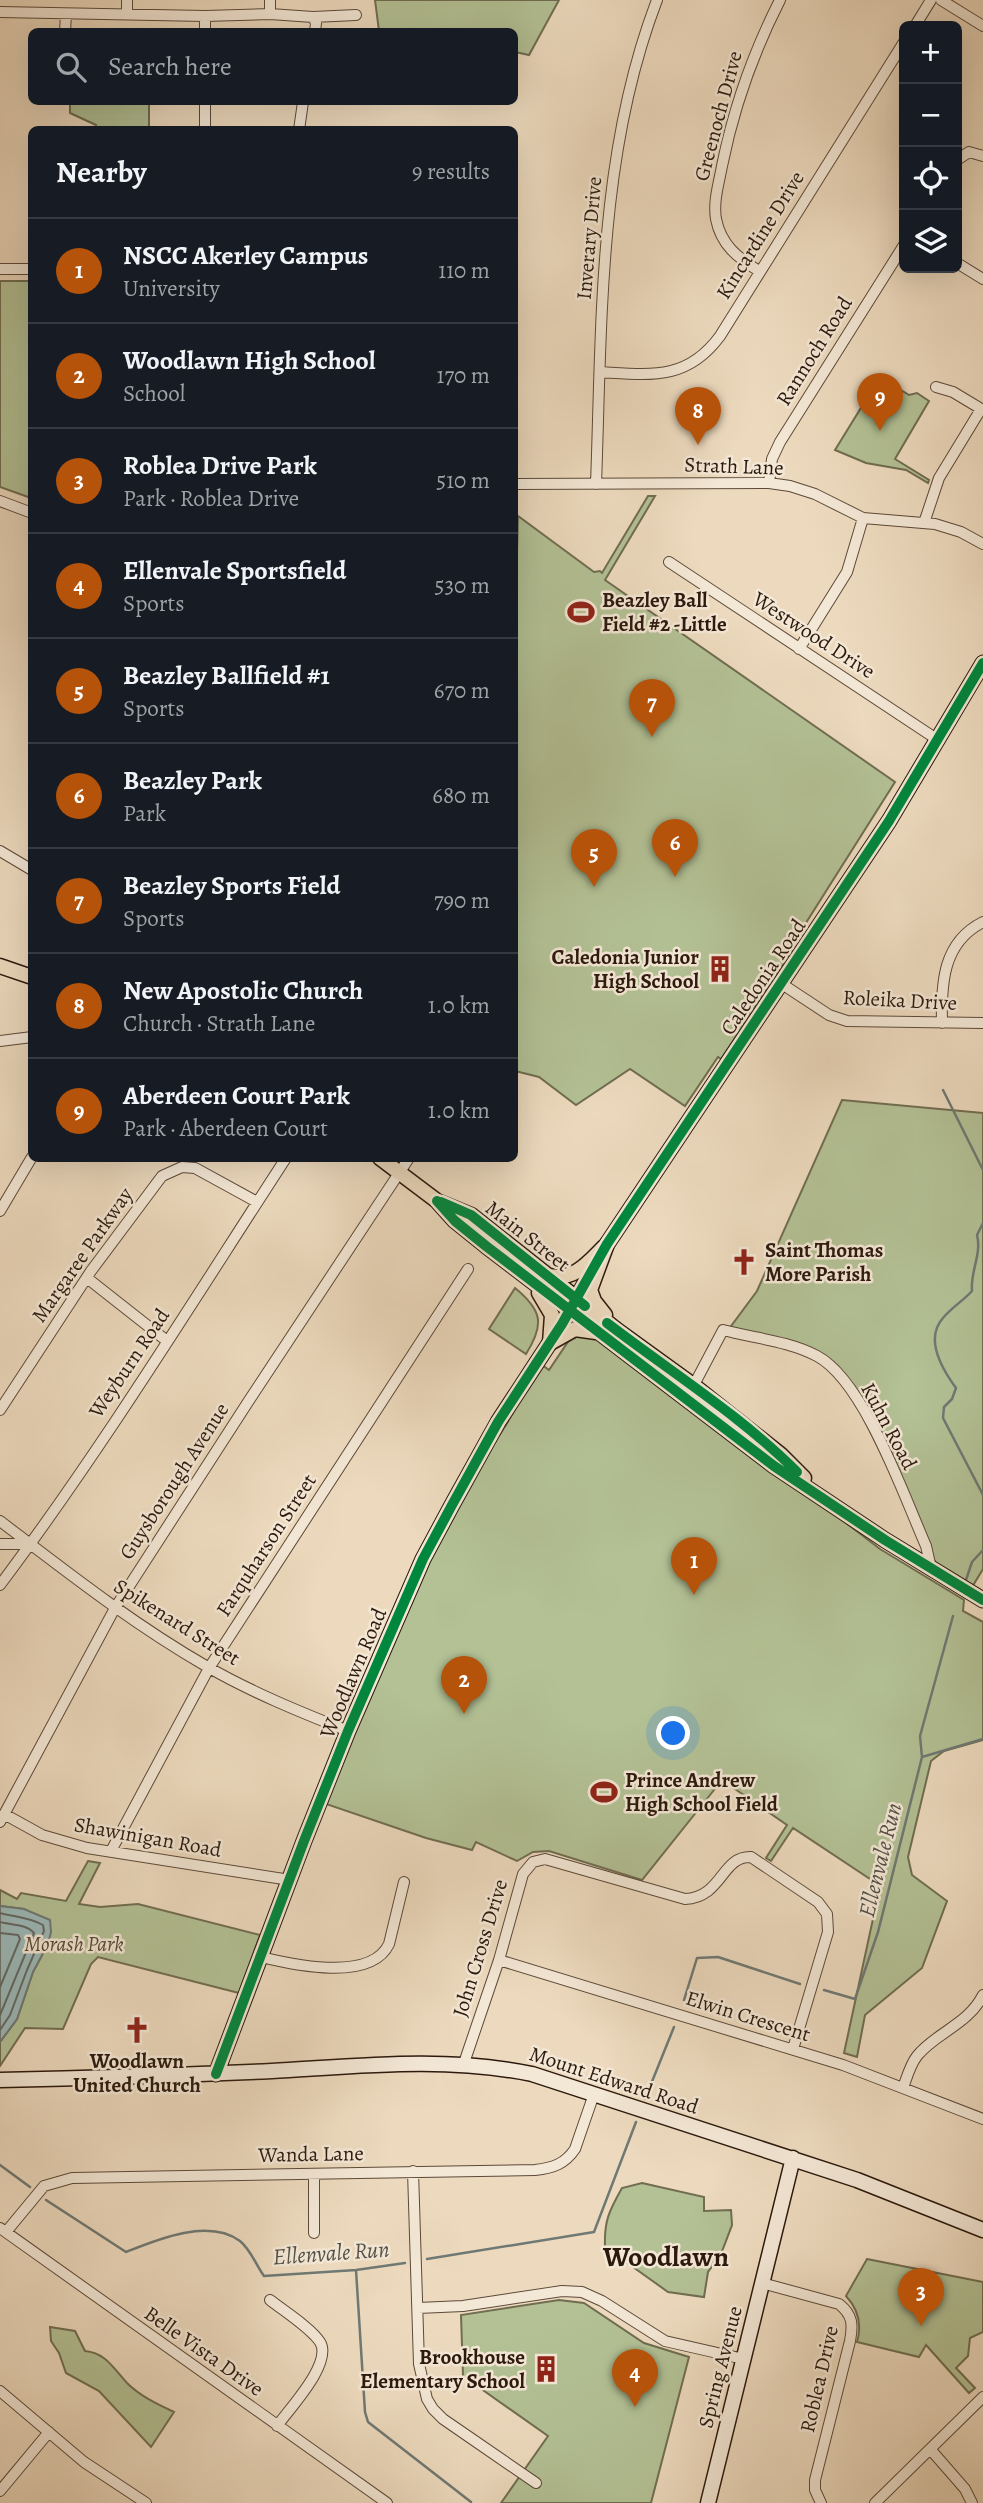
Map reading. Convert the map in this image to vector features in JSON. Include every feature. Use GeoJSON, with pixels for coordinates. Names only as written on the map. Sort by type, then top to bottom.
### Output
{"type":"FeatureCollection","features":[{"type":"Feature","properties":{"kind":"main road"},"geometry":{"type":"LineString","coordinates":[[0,966],[28,976]]}},
{"type":"Feature","properties":{"kind":"main road","name":"Main Street"},"geometry":{"type":"LineString","coordinates":[[385,1162],[438,1201],[471,1216],[549,1276],[601,1333],[781,1455],[822,1496],[931,1569],[983,1600]]}},
{"type":"Feature","properties":{"kind":"main road","name":"Main Street"},"geometry":{"type":"LineString","coordinates":[[438,1201],[455,1221],[533,1283],[618,1331],[691,1392]]}},
{"type":"Feature","properties":{"kind":"main road"},"geometry":{"type":"LineString","coordinates":[[549,1276],[564,1278],[575,1274],[607,1244]]}},
{"type":"Feature","properties":{"kind":"main road"},"geometry":{"type":"LineString","coordinates":[[607,1244],[590,1290],[594,1301],[618,1331]]}},
{"type":"Feature","properties":{"kind":"main road"},"geometry":{"type":"LineString","coordinates":[[533,1283],[552,1315],[550,1343]]}},
{"type":"Feature","properties":{"kind":"main road"},"geometry":{"type":"LineString","coordinates":[[550,1343],[575,1329],[601,1333]]}},
{"type":"Feature","properties":{"kind":"street"},"geometry":{"type":"LineString","coordinates":[[127,0],[127,13]]}},
{"type":"Feature","properties":{"kind":"street"},"geometry":{"type":"LineString","coordinates":[[270,0],[270,14]]}},
{"type":"Feature","properties":{"kind":"street","name":"Inverary Drive"},"geometry":{"type":"LineString","coordinates":[[596,484],[604,267],[613,176],[629,86],[657,0]]}},
{"type":"Feature","properties":{"kind":"street","name":"Greenoch Drive"},"geometry":{"type":"LineString","coordinates":[[759,271],[735,256],[726,243],[716,219],[715,203],[744,79],[780,0]]}},
{"type":"Feature","properties":{"kind":"street"},"geometry":{"type":"LineString","coordinates":[[918,21],[932,0]]}},
{"type":"Feature","properties":{"kind":"street"},"geometry":{"type":"LineString","coordinates":[[941,0],[983,26]]}},
{"type":"Feature","properties":{"kind":"street"},"geometry":{"type":"LineString","coordinates":[[0,12],[205,16],[270,14],[313,17],[356,15]]}},
{"type":"Feature","properties":{"kind":"street"},"geometry":{"type":"LineString","coordinates":[[65,28],[66,14]]}},
{"type":"Feature","properties":{"kind":"street"},"geometry":{"type":"LineString","coordinates":[[205,16],[205,28]]}},
{"type":"Feature","properties":{"kind":"street"},"geometry":{"type":"LineString","coordinates":[[313,17],[315,28]]}},
{"type":"Feature","properties":{"kind":"street","name":"Kincardine Drive"},"geometry":{"type":"LineString","coordinates":[[600,372],[657,375],[678,370],[698,359],[720,336],[899,50]]}},
{"type":"Feature","properties":{"kind":"street"},"geometry":{"type":"LineString","coordinates":[[205,105],[205,126]]}},
{"type":"Feature","properties":{"kind":"street"},"geometry":{"type":"LineString","coordinates":[[300,126],[303,105]]}},
{"type":"Feature","properties":{"kind":"street"},"geometry":{"type":"LineString","coordinates":[[962,157],[969,152],[983,156]]}},
{"type":"Feature","properties":{"kind":"street","name":"Rannoch Road"},"geometry":{"type":"LineString","coordinates":[[769,483],[772,459],[780,442],[899,253]]}},
{"type":"Feature","properties":{"kind":"street"},"geometry":{"type":"LineString","coordinates":[[962,266],[983,279]]}},
{"type":"Feature","properties":{"kind":"street"},"geometry":{"type":"LineString","coordinates":[[0,269],[28,269]]}},
{"type":"Feature","properties":{"kind":"street"},"geometry":{"type":"LineString","coordinates":[[924,523],[939,478],[982,410],[953,392],[936,387]]}},
{"type":"Feature","properties":{"kind":"street","name":"Strath Lane"},"geometry":{"type":"LineString","coordinates":[[518,484],[769,483],[814,494],[863,518],[924,523],[956,530],[983,544]]}},
{"type":"Feature","properties":{"kind":"street"},"geometry":{"type":"LineString","coordinates":[[0,501],[28,512]]}},
{"type":"Feature","properties":{"kind":"street"},"geometry":{"type":"LineString","coordinates":[[799,649],[847,572],[863,518]]}},
{"type":"Feature","properties":{"kind":"street","name":"Westwood Drive"},"geometry":{"type":"LineString","coordinates":[[669,562],[938,740]]}},
{"type":"Feature","properties":{"kind":"street","name":"Caledonia Road"},"geometry":{"type":"LineString","coordinates":[[573,1304],[607,1244],[782,984],[938,740],[983,663]]}},
{"type":"Feature","properties":{"kind":"street"},"geometry":{"type":"LineString","coordinates":[[0,851],[28,868]]}},
{"type":"Feature","properties":{"kind":"street"},"geometry":{"type":"LineString","coordinates":[[942,1023],[941,996],[946,964],[953,948],[974,927],[983,922]]}},
{"type":"Feature","properties":{"kind":"street","name":"Roleika Drive"},"geometry":{"type":"LineString","coordinates":[[782,984],[829,1015],[842,1020],[983,1023]]}},
{"type":"Feature","properties":{"kind":"street"},"geometry":{"type":"LineString","coordinates":[[0,1041],[28,1038]]}},
{"type":"Feature","properties":{"kind":"street"},"geometry":{"type":"LineString","coordinates":[[0,1212],[29,1162]]}},
{"type":"Feature","properties":{"kind":"street","name":"Weyburn Road"},"geometry":{"type":"LineString","coordinates":[[0,1585],[167,1341],[283,1162]]}},
{"type":"Feature","properties":{"kind":"street","name":"Guysborough Avenue"},"geometry":{"type":"LineString","coordinates":[[2,1818],[115,1608],[406,1162]]}},
{"type":"Feature","properties":{"kind":"street","name":"Margaree Parkway"},"geometry":{"type":"LineString","coordinates":[[0,1410],[87,1278],[158,1181],[174,1169],[190,1167],[203,1171],[257,1202]]}},
{"type":"Feature","properties":{"kind":"street","name":"Farquharson Street"},"geometry":{"type":"LineString","coordinates":[[111,1851],[209,1668],[468,1269]]}},
{"type":"Feature","properties":{"kind":"street"},"geometry":{"type":"LineString","coordinates":[[87,1278],[167,1341]]}},
{"type":"Feature","properties":{"kind":"street","name":"Woodlawn Road"},"geometry":{"type":"LineString","coordinates":[[216,2074],[348,1731],[433,1539],[498,1422],[573,1304]]}},
{"type":"Feature","properties":{"kind":"street","name":"Kuhn Road"},"geometry":{"type":"LineString","coordinates":[[691,1392],[723,1330],[791,1346],[821,1358],[844,1381],[867,1417],[926,1546],[931,1569]]}},
{"type":"Feature","properties":{"kind":"street","name":"Spikenard Street"},"geometry":{"type":"LineString","coordinates":[[0,1521],[115,1608],[209,1668],[254,1692],[348,1731]]}},
{"type":"Feature","properties":{"kind":"street"},"geometry":{"type":"LineString","coordinates":[[0,1544],[30,1544]]}},
{"type":"Feature","properties":{"kind":"street","name":"Shawinigan Road"},"geometry":{"type":"LineString","coordinates":[[2,1818],[57,1840],[87,1848],[290,1880]]}},
{"type":"Feature","properties":{"kind":"street","name":"John Cross Drive"},"geometry":{"type":"LineString","coordinates":[[464,2063],[499,1960],[523,1874],[537,1861],[551,1860],[685,1899],[705,1894],[733,1862],[751,1857],[818,1902],[828,1919],[828,1932],[793,2049]]}},
{"type":"Feature","properties":{"kind":"street"},"geometry":{"type":"LineString","coordinates":[[261,1957],[319,1968],[376,1960],[385,1953],[389,1944],[404,1882]]}},
{"type":"Feature","properties":{"kind":"street","name":"Elwin Crescent"},"geometry":{"type":"LineString","coordinates":[[499,1960],[843,2065],[983,2119]]}},
{"type":"Feature","properties":{"kind":"street"},"geometry":{"type":"LineString","coordinates":[[902,2088],[916,2057],[960,2023],[982,1999]]}},
{"type":"Feature","properties":{"kind":"street","name":"Mount Edward Road"},"geometry":{"type":"LineString","coordinates":[[216,2074],[436,2062],[464,2063],[532,2074],[857,2180],[983,2230]]}},
{"type":"Feature","properties":{"kind":"street"},"geometry":{"type":"LineString","coordinates":[[0,2080],[216,2074]]}},
{"type":"Feature","properties":{"kind":"street","name":"Wanda Lane"},"geometry":{"type":"LineString","coordinates":[[3,2230],[44,2186],[62,2179],[535,2170],[555,2167],[575,2149],[594,2094]]}},
{"type":"Feature","properties":{"kind":"street","name":"Spring Avenue"},"geometry":{"type":"LineString","coordinates":[[708,2503],[793,2158]]}},
{"type":"Feature","properties":{"kind":"street"},"geometry":{"type":"LineString","coordinates":[[413,2171],[419,2364],[427,2399],[443,2419],[536,2483]]}},
{"type":"Feature","properties":{"kind":"street"},"geometry":{"type":"LineString","coordinates":[[314,2174],[314,2233]]}},
{"type":"Feature","properties":{"kind":"street","name":"Belle Vista Drive"},"geometry":{"type":"LineString","coordinates":[[3,2230],[387,2503]]}},
{"type":"Feature","properties":{"kind":"street","name":"Roblea Drive"},"geometry":{"type":"LineString","coordinates":[[762,2283],[839,2304],[852,2320],[850,2341],[815,2480],[815,2490],[821,2503]]}},
{"type":"Feature","properties":{"kind":"street"},"geometry":{"type":"LineString","coordinates":[[418,2308],[463,2306],[562,2291],[582,2292],[602,2301],[664,2342],[744,2359]]}},
{"type":"Feature","properties":{"kind":"street"},"geometry":{"type":"LineString","coordinates":[[270,2300],[317,2339],[323,2350],[321,2365],[277,2426]]}},
{"type":"Feature","properties":{"kind":"street"},"geometry":{"type":"LineString","coordinates":[[0,2391],[104,2477],[146,2503]]}},
{"type":"Feature","properties":{"kind":"street"},"geometry":{"type":"LineString","coordinates":[[875,2503],[983,2397]]}},
{"type":"Feature","properties":{"kind":"street"},"geometry":{"type":"LineString","coordinates":[[0,2490],[49,2432]]}},
{"type":"Feature","properties":{"kind":"street"},"geometry":{"type":"LineString","coordinates":[[931,2450],[965,2489],[972,2503]]}},
{"type":"Feature","properties":{"kind":"green space"},"geometry":{"type":"Polygon","coordinates":[[[375,0],[559,0],[529,55],[518,53],[518,28],[379,28],[375,0]]]}},
{"type":"Feature","properties":{"kind":"green space"},"geometry":{"type":"Polygon","coordinates":[[[70,105],[149,105],[149,126],[95,126],[70,113],[70,105]]]}},
{"type":"Feature","properties":{"kind":"green space"},"geometry":{"type":"Polygon","coordinates":[[[0,281],[28,281],[28,497],[0,487],[0,281]]]}},
{"type":"Feature","properties":{"kind":"green space"},"geometry":{"type":"Polygon","coordinates":[[[880,377],[909,395],[917,393],[929,401],[895,459],[929,480],[928,483],[906,470],[866,463],[835,450],[880,377]]]}},
{"type":"Feature","properties":{"kind":"green space"},"geometry":{"type":"Polygon","coordinates":[[[648,496],[655,496],[605,580],[895,782],[792,945],[795,947],[721,1059],[718,1057],[685,1106],[630,1069],[576,1105],[539,1077],[518,1072],[518,516],[594,572],[602,573],[648,496]]]}},
{"type":"Feature","properties":{"kind":"green space"},"geometry":{"type":"Polygon","coordinates":[[[842,1100],[983,1113],[983,1569],[969,1592],[941,1574],[857,1405],[841,1379],[819,1357],[726,1333],[757,1291],[842,1100]]]}},
{"type":"Feature","properties":{"kind":"green space"},"geometry":{"type":"Polygon","coordinates":[[[515,1288],[531,1303],[538,1318],[536,1334],[526,1354],[489,1329],[515,1288]]]}},
{"type":"Feature","properties":{"kind":"green space"},"geometry":{"type":"Polygon","coordinates":[[[580,1324],[880,1549],[964,1600],[963,1611],[983,1622],[983,1740],[944,1751],[931,1761],[908,1857],[912,1875],[947,1901],[922,1968],[865,2015],[857,2057],[844,2053],[876,1905],[876,1883],[793,1828],[771,1861],[766,1858],[787,1825],[722,1780],[642,1880],[549,1851],[533,1852],[517,1861],[476,1842],[472,1850],[426,1838],[326,1804],[422,1555],[506,1425],[541,1364],[549,1370],[580,1324]]]}},
{"type":"Feature","properties":{"kind":"green space","name":"Morash Park"},"geometry":{"type":"Polygon","coordinates":[[[88,1861],[100,1863],[79,1904],[100,1907],[138,1904],[260,1935],[239,1993],[98,1957],[91,1964],[63,2029],[25,2028],[0,2066],[0,2042],[17,2019],[33,1972],[48,1944],[33,1914],[24,1909],[0,1906],[0,1890],[17,1899],[21,1893],[66,1901],[88,1861]]]}},
{"type":"Feature","properties":{"kind":"green space"},"geometry":{"type":"Polygon","coordinates":[[[642,2183],[704,2197],[704,2211],[731,2210],[732,2225],[721,2254],[708,2272],[704,2297],[668,2292],[605,2247],[608,2216],[622,2188],[642,2183]]]}},
{"type":"Feature","properties":{"kind":"green space"},"geometry":{"type":"Polygon","coordinates":[[[867,2259],[983,2282],[983,2332],[970,2338],[968,2356],[956,2368],[975,2388],[969,2393],[926,2345],[919,2357],[857,2342],[858,2318],[846,2296],[867,2259]]]}},
{"type":"Feature","properties":{"kind":"green space"},"geometry":{"type":"Polygon","coordinates":[[[559,2300],[584,2303],[644,2343],[689,2357],[651,2503],[501,2503],[548,2436],[463,2376],[461,2315],[559,2300]]]}},
{"type":"Feature","properties":{"kind":"green space"},"geometry":{"type":"Polygon","coordinates":[[[50,2327],[75,2331],[85,2351],[104,2358],[137,2392],[174,2412],[151,2447],[99,2391],[66,2373],[59,2353],[51,2341],[50,2327]]]}},
{"type":"Feature","properties":{"kind":"water"},"geometry":{"type":"Polygon","coordinates":[[[0,1906],[24,1909],[50,1920],[51,1932],[48,1944],[33,1972],[17,2019],[0,2042],[0,1906]]]}},
{"type":"Feature","properties":{"kind":"waterway"},"geometry":{"type":"LineString","coordinates":[[943,1090],[983,1170]]}},
{"type":"Feature","properties":{"kind":"waterway"},"geometry":{"type":"LineString","coordinates":[[983,1223],[977,1235],[978,1249],[972,1291],[943,1318],[935,1335],[937,1354],[956,1388],[952,1399],[944,1407],[943,1418],[983,1495]]}},
{"type":"Feature","properties":{"kind":"waterway"},"geometry":{"type":"LineString","coordinates":[[966,1580],[972,1562],[983,1550]]}},
{"type":"Feature","properties":{"kind":"waterway"},"geometry":{"type":"LineString","coordinates":[[922,1757],[920,1736],[953,1616]]}},
{"type":"Feature","properties":{"kind":"waterway","name":"Ellenvale Run"},"geometry":{"type":"LineString","coordinates":[[824,1990],[855,1999],[878,1932],[922,1757],[983,1739]]}},
{"type":"Feature","properties":{"kind":"waterway","name":"Ellenvale Run"},"geometry":{"type":"LineString","coordinates":[[684,2000],[697,1958],[718,1957],[800,1984]]}},
{"type":"Feature","properties":{"kind":"waterway","name":"Ellenvale Run"},"geometry":{"type":"LineString","coordinates":[[645,2099],[674,2027]]}},
{"type":"Feature","properties":{"kind":"waterway","name":"Ellenvale Run"},"geometry":{"type":"LineString","coordinates":[[427,2259],[594,2232],[636,2122]]}},
{"type":"Feature","properties":{"kind":"waterway","name":"Ellenvale Run"},"geometry":{"type":"LineString","coordinates":[[0,2165],[30,2187]]}},
{"type":"Feature","properties":{"kind":"waterway","name":"Ellenvale Run"},"geometry":{"type":"LineString","coordinates":[[46,2200],[126,2252],[183,2233],[214,2231],[228,2234],[240,2241],[264,2276],[356,2270],[405,2263]]}},
{"type":"Feature","properties":{"kind":"waterway"},"geometry":{"type":"LineString","coordinates":[[356,2270],[365,2412],[368,2422],[471,2502]]}},
{"type":"Feature","properties":{"kind":"cycle path"},"geometry":{"type":"LineString","coordinates":[[216,2074],[348,1731],[423,1559],[452,1505],[498,1422],[562,1324],[607,1244],[889,821],[983,663]]}},
{"type":"Feature","properties":{"kind":"cycle path"},"geometry":{"type":"LineString","coordinates":[[437,1201],[455,1221],[486,1246],[774,1466],[885,1540],[983,1600]]}},
{"type":"Feature","properties":{"kind":"cycle path"},"geometry":{"type":"LineString","coordinates":[[441,1202],[471,1215],[585,1306]]}},
{"type":"Feature","properties":{"kind":"cycle path"},"geometry":{"type":"LineString","coordinates":[[607,1323],[729,1413],[797,1472]]}},
{"type":"Feature","properties":{"kind":"place","name":"Aberdeen Court Park"},"geometry":{"type":"Point","coordinates":[880,431]}},
{"type":"Feature","properties":{"kind":"place","name":"New Apostolic Church"},"geometry":{"type":"Point","coordinates":[698,445]}},
{"type":"Feature","properties":{"kind":"place","name":"Beazley Ball Field #2 -Little"},"geometry":{"type":"Point","coordinates":[581,612]}},
{"type":"Feature","properties":{"kind":"place","name":"Beazley Sports Field"},"geometry":{"type":"Point","coordinates":[652,737]}},
{"type":"Feature","properties":{"kind":"place","name":"Beazley Park"},"geometry":{"type":"Point","coordinates":[675,877]}},
{"type":"Feature","properties":{"kind":"place","name":"Beazley Ballfield #1"},"geometry":{"type":"Point","coordinates":[594,887]}},
{"type":"Feature","properties":{"kind":"place","name":"Caledonia Junior High School"},"geometry":{"type":"Point","coordinates":[720,969]}},
{"type":"Feature","properties":{"kind":"place","name":"Saint Thomas More Parish"},"geometry":{"type":"Point","coordinates":[744,1262]}},
{"type":"Feature","properties":{"kind":"place","name":"NSCC Akerley Campus"},"geometry":{"type":"Point","coordinates":[694,1595]}},
{"type":"Feature","properties":{"kind":"place","name":"Woodlawn High School"},"geometry":{"type":"Point","coordinates":[464,1714]}},
{"type":"Feature","properties":{"kind":"place","name":"Prince Andrew High School Field"},"geometry":{"type":"Point","coordinates":[604,1792]}},
{"type":"Feature","properties":{"kind":"place","name":"Woodlawn United Church"},"geometry":{"type":"Point","coordinates":[137,2030]}},
{"type":"Feature","properties":{"kind":"place","name":"Roblea Drive Park"},"geometry":{"type":"Point","coordinates":[921,2326]}},
{"type":"Feature","properties":{"kind":"place","name":"Brookhouse Elementary School"},"geometry":{"type":"Point","coordinates":[546,2369]}},
{"type":"Feature","properties":{"kind":"place","name":"Ellenvale Sportsfield"},"geometry":{"type":"Point","coordinates":[635,2407]}},
{"type":"Feature","properties":{"kind":"district","name":"Woodlawn"},"geometry":{"type":"Point","coordinates":[666,2257]}}]}
